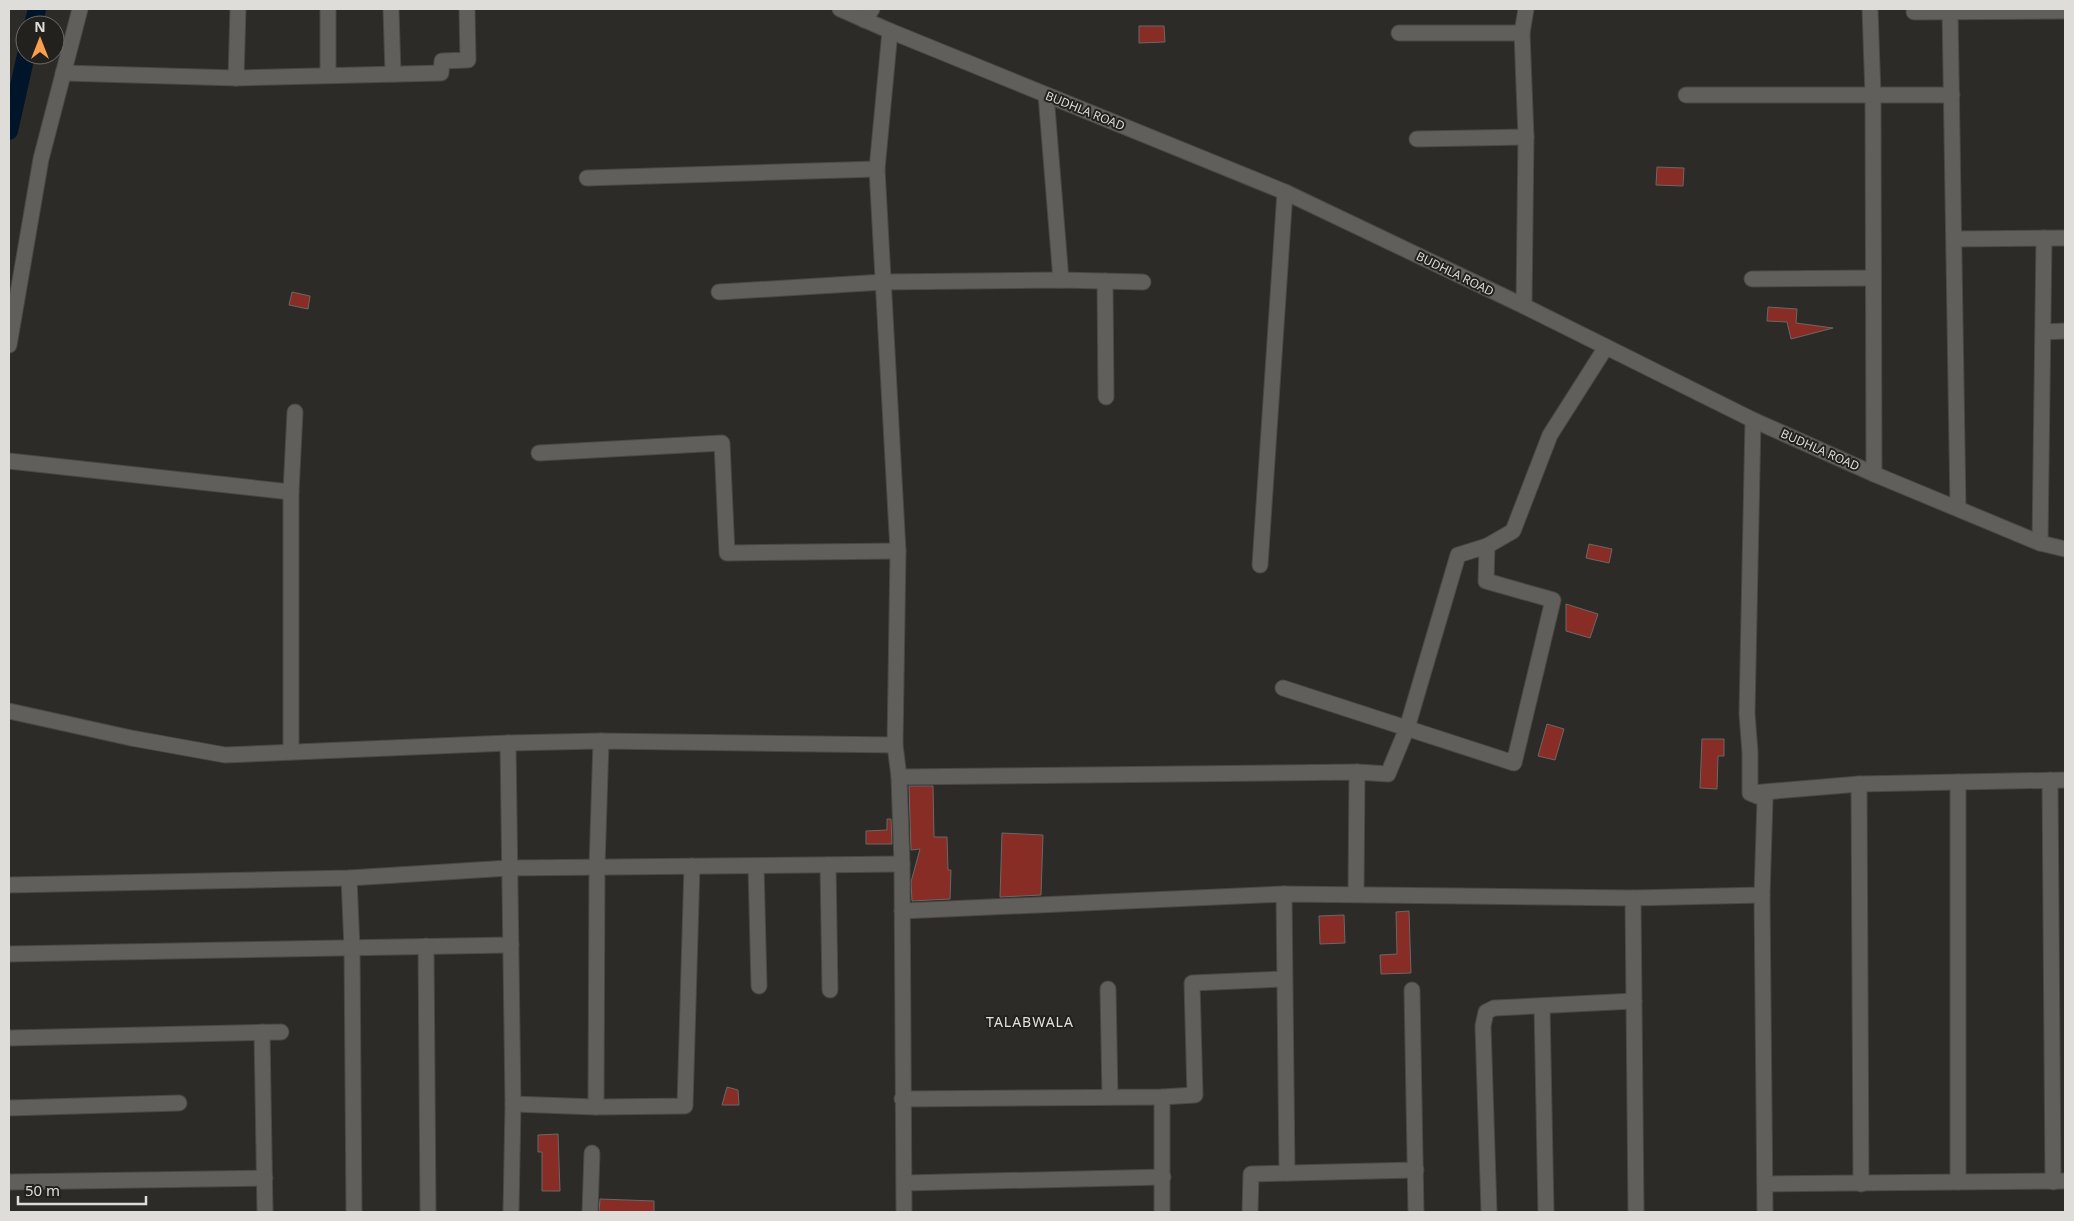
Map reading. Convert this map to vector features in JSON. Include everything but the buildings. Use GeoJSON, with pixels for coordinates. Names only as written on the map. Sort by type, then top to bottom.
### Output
{"type":"FeatureCollection","features":[{"type":"Feature","properties":{"kind":"street"},"geometry":{"type":"LineString","coordinates":[[9,345],[41,159],[80,9]]}},
{"type":"Feature","properties":{"kind":"street"},"geometry":{"type":"LineString","coordinates":[[236,78],[238,9]]}},
{"type":"Feature","properties":{"kind":"street"},"geometry":{"type":"LineString","coordinates":[[328,9],[328,75]]}},
{"type":"Feature","properties":{"kind":"street"},"geometry":{"type":"LineString","coordinates":[[391,9],[393,74]]}},
{"type":"Feature","properties":{"kind":"street"},"geometry":{"type":"LineString","coordinates":[[63,72],[236,78],[441,73],[442,61],[468,60],[467,9]]}},
{"type":"Feature","properties":{"kind":"street","name":"BUDHLA ROAD"},"geometry":{"type":"LineString","coordinates":[[840,9],[868,14],[890,31],[1285,192],[1524,306],[1753,420],[1874,474],[2040,542],[2065,550]]}},
{"type":"Feature","properties":{"kind":"street"},"geometry":{"type":"LineString","coordinates":[[1524,306],[1526,136],[1522,33],[1526,9]]}},
{"type":"Feature","properties":{"kind":"street"},"geometry":{"type":"LineString","coordinates":[[1870,9],[1873,95],[1874,474]]}},
{"type":"Feature","properties":{"kind":"street"},"geometry":{"type":"LineString","coordinates":[[1950,10],[1958,508]]}},
{"type":"Feature","properties":{"kind":"street"},"geometry":{"type":"LineString","coordinates":[[1914,12],[1950,10],[2065,11]]}},
{"type":"Feature","properties":{"kind":"street"},"geometry":{"type":"LineString","coordinates":[[890,31],[877,169],[898,551],[895,745],[899,777],[902,864],[904,1212]]}},
{"type":"Feature","properties":{"kind":"street"},"geometry":{"type":"LineString","coordinates":[[1399,33],[1522,33]]}},
{"type":"Feature","properties":{"kind":"street"},"geometry":{"type":"LineString","coordinates":[[1046,95],[1061,280]]}},
{"type":"Feature","properties":{"kind":"street"},"geometry":{"type":"LineString","coordinates":[[1686,95],[1952,95]]}},
{"type":"Feature","properties":{"kind":"street"},"geometry":{"type":"LineString","coordinates":[[1417,138],[1526,136]]}},
{"type":"Feature","properties":{"kind":"street"},"geometry":{"type":"LineString","coordinates":[[587,178],[877,169]]}},
{"type":"Feature","properties":{"kind":"street"},"geometry":{"type":"LineString","coordinates":[[1260,566],[1285,192]]}},
{"type":"Feature","properties":{"kind":"street"},"geometry":{"type":"LineString","coordinates":[[2040,542],[2044,238]]}},
{"type":"Feature","properties":{"kind":"street"},"geometry":{"type":"LineString","coordinates":[[1954,239],[2065,238]]}},
{"type":"Feature","properties":{"kind":"street"},"geometry":{"type":"LineString","coordinates":[[1752,279],[1872,278]]}},
{"type":"Feature","properties":{"kind":"street"},"geometry":{"type":"LineString","coordinates":[[719,292],[884,282],[1061,280],[1143,282]]}},
{"type":"Feature","properties":{"kind":"street"},"geometry":{"type":"LineString","coordinates":[[1105,281],[1106,397]]}},
{"type":"Feature","properties":{"kind":"street"},"geometry":{"type":"LineString","coordinates":[[2043,332],[2065,331]]}},
{"type":"Feature","properties":{"kind":"street"},"geometry":{"type":"LineString","coordinates":[[899,777],[1358,772],[1388,774],[1407,728],[1458,555],[1487,546],[1513,531],[1550,435],[1606,347]]}},
{"type":"Feature","properties":{"kind":"street"},"geometry":{"type":"LineString","coordinates":[[291,752],[290,492],[295,412]]}},
{"type":"Feature","properties":{"kind":"street"},"geometry":{"type":"LineString","coordinates":[[1750,793],[1750,752],[1747,714],[1753,420]]}},
{"type":"Feature","properties":{"kind":"street"},"geometry":{"type":"LineString","coordinates":[[539,453],[722,442],[727,553],[898,551]]}},
{"type":"Feature","properties":{"kind":"street"},"geometry":{"type":"LineString","coordinates":[[9,461],[290,492]]}},
{"type":"Feature","properties":{"kind":"street"},"geometry":{"type":"LineString","coordinates":[[1283,688],[1514,763],[1553,600],[1486,581],[1487,546]]}},
{"type":"Feature","properties":{"kind":"street"},"geometry":{"type":"LineString","coordinates":[[9,711],[131,738],[225,755],[601,741],[895,745]]}},
{"type":"Feature","properties":{"kind":"street"},"geometry":{"type":"LineString","coordinates":[[596,1107],[597,867],[601,741]]}},
{"type":"Feature","properties":{"kind":"street"},"geometry":{"type":"LineString","coordinates":[[508,743],[512,1212]]}},
{"type":"Feature","properties":{"kind":"street"},"geometry":{"type":"LineString","coordinates":[[1356,894],[1358,772]]}},
{"type":"Feature","properties":{"kind":"street"},"geometry":{"type":"LineString","coordinates":[[1765,1184],[2059,1182],[2050,780]]}},
{"type":"Feature","properties":{"kind":"street"},"geometry":{"type":"LineString","coordinates":[[1750,793],[1859,784],[2065,780]]}},
{"type":"Feature","properties":{"kind":"street"},"geometry":{"type":"LineString","coordinates":[[1958,782],[1958,1182]]}},
{"type":"Feature","properties":{"kind":"street"},"geometry":{"type":"LineString","coordinates":[[1859,784],[1860,1184]]}},
{"type":"Feature","properties":{"kind":"street"},"geometry":{"type":"LineString","coordinates":[[1750,793],[1764,799],[1762,895],[1765,1212]]}},
{"type":"Feature","properties":{"kind":"street"},"geometry":{"type":"LineString","coordinates":[[9,885],[349,878],[509,868],[902,864]]}},
{"type":"Feature","properties":{"kind":"street"},"geometry":{"type":"LineString","coordinates":[[828,865],[830,990]]}},
{"type":"Feature","properties":{"kind":"street"},"geometry":{"type":"LineString","coordinates":[[512,1104],[596,1107],[685,1106],[692,866]]}},
{"type":"Feature","properties":{"kind":"street"},"geometry":{"type":"LineString","coordinates":[[756,866],[759,986]]}},
{"type":"Feature","properties":{"kind":"street"},"geometry":{"type":"LineString","coordinates":[[349,878],[352,948],[354,1212]]}},
{"type":"Feature","properties":{"kind":"street"},"geometry":{"type":"LineString","coordinates":[[902,911],[1284,894],[1633,898],[1762,895]]}},
{"type":"Feature","properties":{"kind":"street"},"geometry":{"type":"LineString","coordinates":[[1284,894],[1287,1172]]}},
{"type":"Feature","properties":{"kind":"street"},"geometry":{"type":"LineString","coordinates":[[1633,898],[1636,1212]]}},
{"type":"Feature","properties":{"kind":"street"},"geometry":{"type":"LineString","coordinates":[[9,954],[511,945]]}},
{"type":"Feature","properties":{"kind":"street"},"geometry":{"type":"LineString","coordinates":[[426,946],[428,1212]]}},
{"type":"Feature","properties":{"kind":"street"},"geometry":{"type":"LineString","coordinates":[[902,1099],[1162,1097],[1195,1095],[1192,983],[1284,979]]}},
{"type":"Feature","properties":{"kind":"street"},"geometry":{"type":"LineString","coordinates":[[1108,989],[1110,1097]]}},
{"type":"Feature","properties":{"kind":"street"},"geometry":{"type":"LineString","coordinates":[[1412,990],[1416,1212]]}},
{"type":"Feature","properties":{"kind":"street"},"geometry":{"type":"LineString","coordinates":[[1489,1212],[1483,1026],[1486,1012],[1494,1008],[1634,1001]]}},
{"type":"Feature","properties":{"kind":"street"},"geometry":{"type":"LineString","coordinates":[[1542,1006],[1546,1212]]}},
{"type":"Feature","properties":{"kind":"street"},"geometry":{"type":"LineString","coordinates":[[262,1032],[265,1212]]}},
{"type":"Feature","properties":{"kind":"street"},"geometry":{"type":"LineString","coordinates":[[9,1038],[281,1032]]}},
{"type":"Feature","properties":{"kind":"street"},"geometry":{"type":"LineString","coordinates":[[1162,1097],[1162,1212]]}},
{"type":"Feature","properties":{"kind":"street"},"geometry":{"type":"LineString","coordinates":[[9,1108],[179,1103]]}},
{"type":"Feature","properties":{"kind":"street"},"geometry":{"type":"LineString","coordinates":[[590,1212],[592,1153]]}},
{"type":"Feature","properties":{"kind":"street"},"geometry":{"type":"LineString","coordinates":[[1250,1212],[1251,1174],[1416,1170]]}},
{"type":"Feature","properties":{"kind":"street"},"geometry":{"type":"LineString","coordinates":[[904,1183],[1163,1177]]}},
{"type":"Feature","properties":{"kind":"street"},"geometry":{"type":"LineString","coordinates":[[9,1182],[265,1178]]}},
{"type":"Feature","properties":{"kind":"waterway"},"geometry":{"type":"LineString","coordinates":[[36,15],[37,9]]}},
{"type":"Feature","properties":{"kind":"waterway"},"geometry":{"type":"LineString","coordinates":[[9,131],[24,65]]}},
{"type":"Feature","properties":{"kind":"district","name":"TALABWALA"},"geometry":{"type":"Point","coordinates":[1030,1022]}}]}
